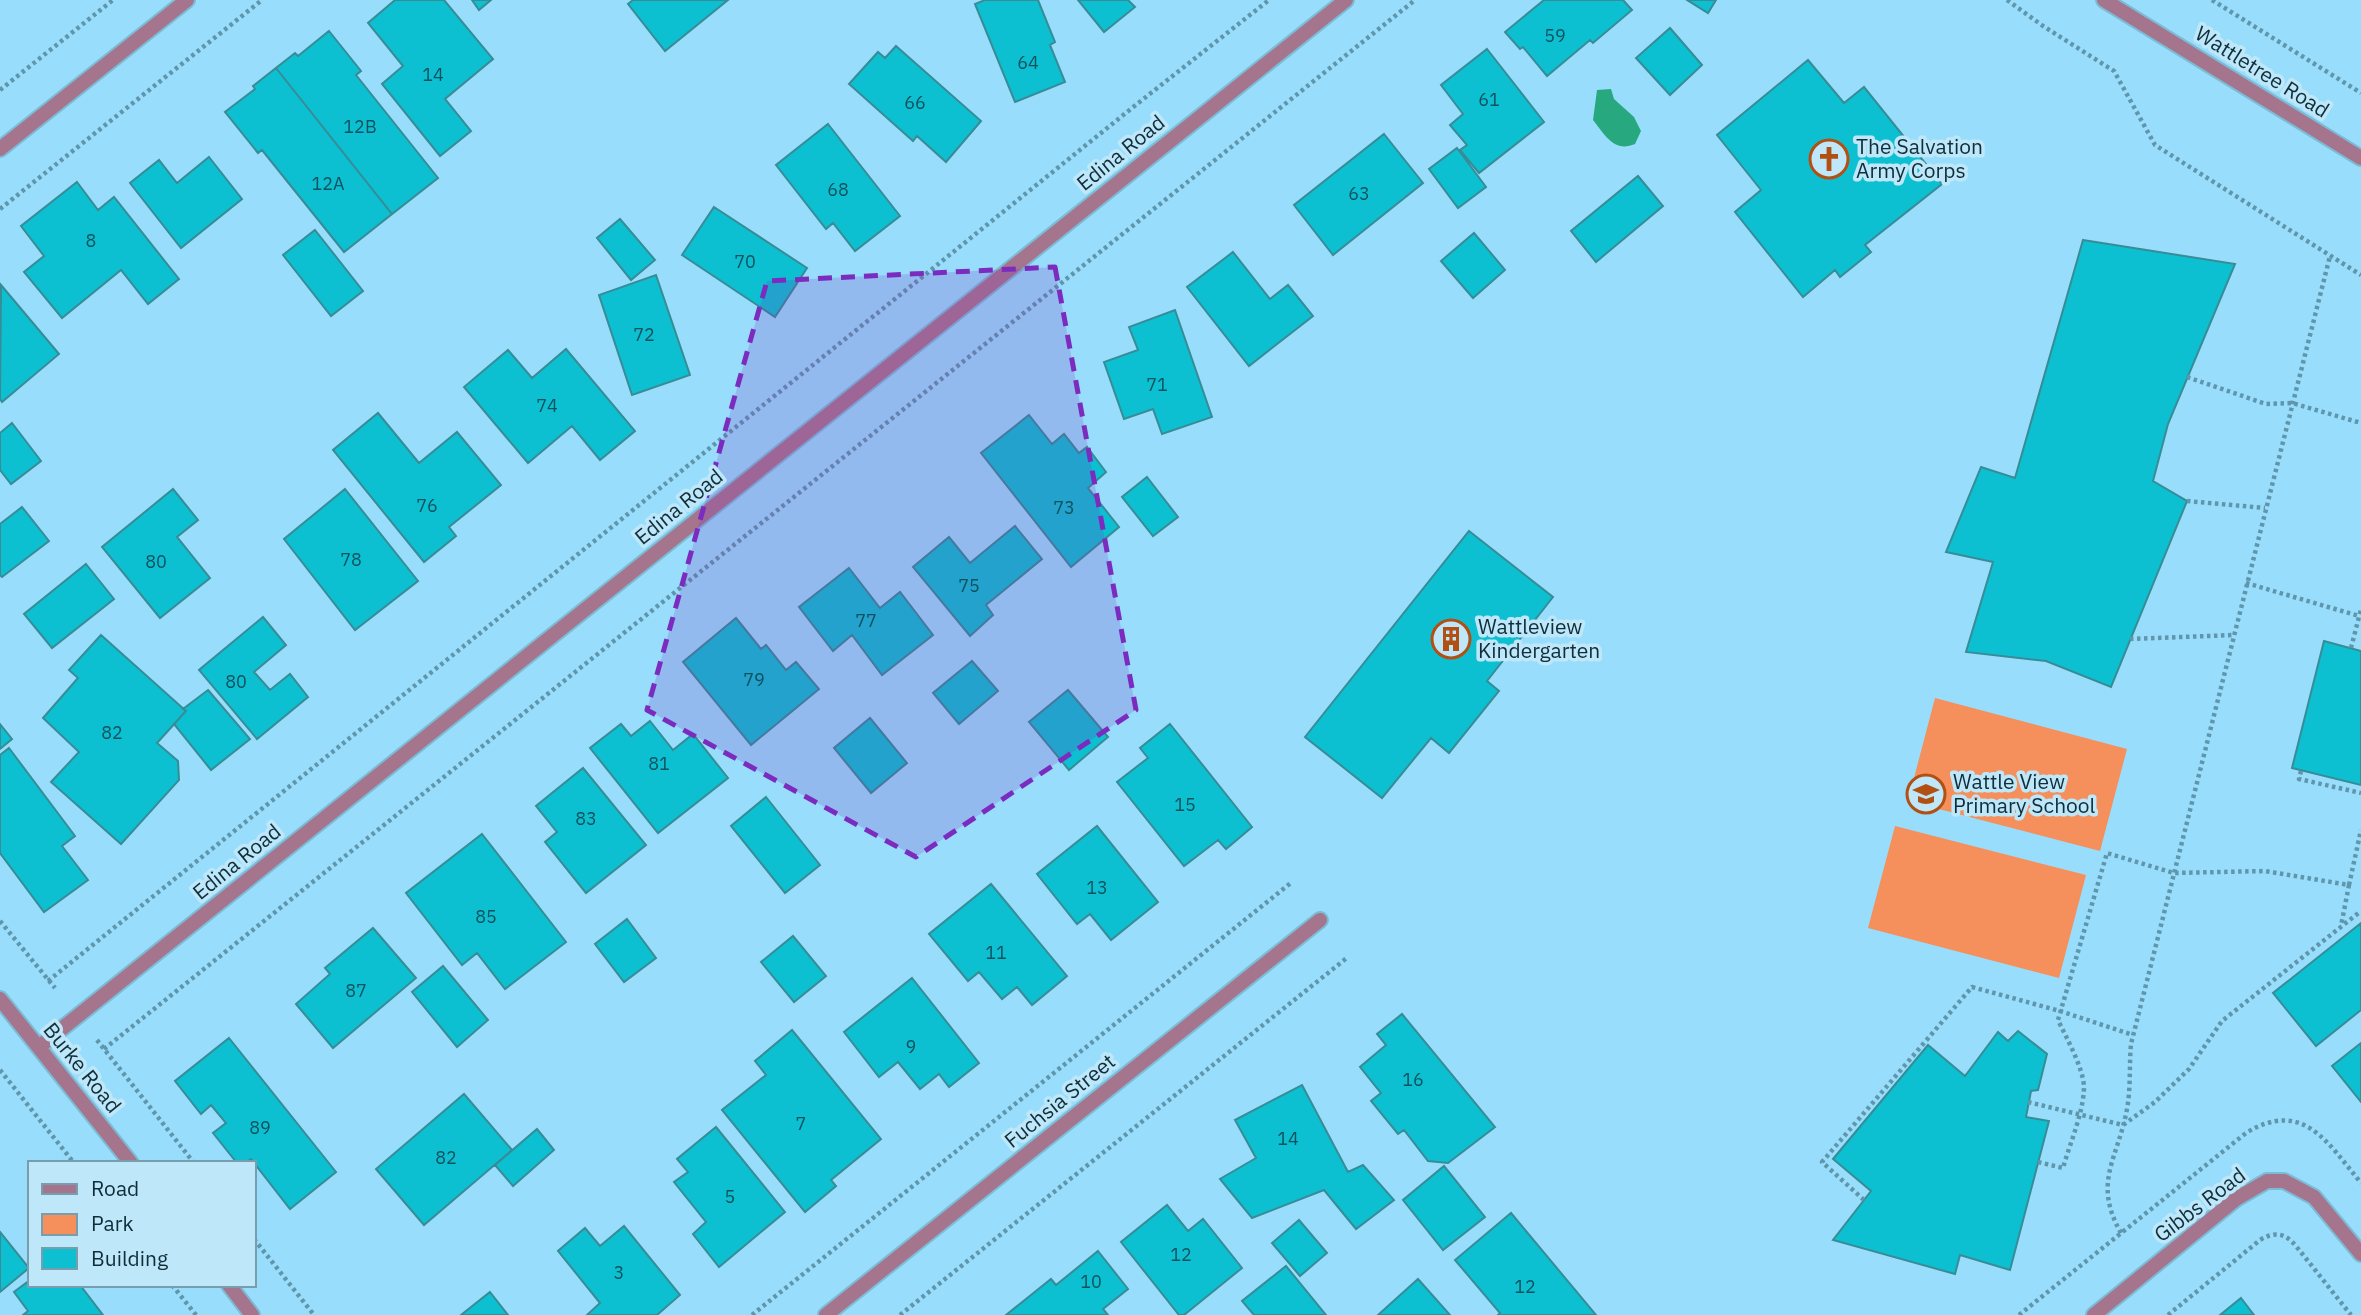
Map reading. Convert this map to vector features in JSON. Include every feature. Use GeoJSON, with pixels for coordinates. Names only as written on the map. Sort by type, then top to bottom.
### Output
{"type":"FeatureCollection","features":[{"type":"Feature","properties":{"kind":"street"},"geometry":{"type":"LineString","coordinates":[[0,149],[187,0]]}},
{"type":"Feature","properties":{"kind":"street","name":"Edina Road"},"geometry":{"type":"LineString","coordinates":[[39,1047],[1346,0]]}},
{"type":"Feature","properties":{"kind":"street","name":"Wattletree Road"},"geometry":{"type":"LineString","coordinates":[[2104,0],[2361,158]]}},
{"type":"Feature","properties":{"kind":"street","name":"Fuchsia Street"},"geometry":{"type":"LineString","coordinates":[[826,1315],[1320,920]]}},
{"type":"Feature","properties":{"kind":"street","name":"Burke Road"},"geometry":{"type":"LineString","coordinates":[[0,999],[129,1161]]}},
{"type":"Feature","properties":{"kind":"street","name":"Gibbs Road"},"geometry":{"type":"LineString","coordinates":[[2094,1315],[2236,1199],[2267,1181],[2284,1181],[2314,1196],[2361,1254]]}},
{"type":"Feature","properties":{"kind":"street"},"geometry":{"type":"LineString","coordinates":[[231,1287],[253,1315]]}},
{"type":"Feature","properties":{"kind":"path"},"geometry":{"type":"LineString","coordinates":[[0,90],[113,0]]}},
{"type":"Feature","properties":{"kind":"path"},"geometry":{"type":"LineString","coordinates":[[0,209],[262,0]]}},
{"type":"Feature","properties":{"kind":"path"},"geometry":{"type":"LineString","coordinates":[[48,981],[1269,0]]}},
{"type":"Feature","properties":{"kind":"path"},"geometry":{"type":"LineString","coordinates":[[104,1049],[1415,0]]}},
{"type":"Feature","properties":{"kind":"path"},"geometry":{"type":"LineString","coordinates":[[2007,0],[2114,71],[2155,145],[2361,275]]}},
{"type":"Feature","properties":{"kind":"path"},"geometry":{"type":"LineString","coordinates":[[2212,0],[2361,93]]}},
{"type":"Feature","properties":{"kind":"path"},"geometry":{"type":"LineString","coordinates":[[2121,1233],[2108,1202],[2108,1178],[2127,1107],[2131,1044],[2330,256]]}},
{"type":"Feature","properties":{"kind":"path"},"geometry":{"type":"LineString","coordinates":[[2187,377],[2266,404],[2292,403],[2361,423]]}},
{"type":"Feature","properties":{"kind":"path"},"geometry":{"type":"LineString","coordinates":[[2187,501],[2265,508]]}},
{"type":"Feature","properties":{"kind":"path"},"geometry":{"type":"LineString","coordinates":[[2246,583],[2359,616]]}},
{"type":"Feature","properties":{"kind":"path"},"geometry":{"type":"LineString","coordinates":[[2351,648],[2361,609]]}},
{"type":"Feature","properties":{"kind":"path"},"geometry":{"type":"LineString","coordinates":[[2130,639],[2234,635]]}},
{"type":"Feature","properties":{"kind":"path"},"geometry":{"type":"LineString","coordinates":[[2301,771],[2299,779],[2361,793]]}},
{"type":"Feature","properties":{"kind":"path"},"geometry":{"type":"LineString","coordinates":[[2341,926],[2361,830]]}},
{"type":"Feature","properties":{"kind":"path"},"geometry":{"type":"LineString","coordinates":[[2038,1162],[2063,1168],[2079,1115],[2084,1086],[2058,1020],[2107,853],[2174,873],[2265,872],[2349,885]]}},
{"type":"Feature","properties":{"kind":"path"},"geometry":{"type":"LineString","coordinates":[[752,1315],[1292,882]]}},
{"type":"Feature","properties":{"kind":"path"},"geometry":{"type":"LineString","coordinates":[[2028,1102],[2123,1125],[2155,1102],[2189,1069],[2222,1021],[2361,911]]}},
{"type":"Feature","properties":{"kind":"path"},"geometry":{"type":"LineString","coordinates":[[0,921],[55,988]]}},
{"type":"Feature","properties":{"kind":"path"},"geometry":{"type":"LineString","coordinates":[[900,1315],[1348,957]]}},
{"type":"Feature","properties":{"kind":"path"},"geometry":{"type":"LineString","coordinates":[[1864,1200],[1822,1162],[1972,987],[2060,1011],[2133,1035]]}},
{"type":"Feature","properties":{"kind":"path"},"geometry":{"type":"LineString","coordinates":[[97,1040],[192,1161]]}},
{"type":"Feature","properties":{"kind":"path"},"geometry":{"type":"LineString","coordinates":[[0,1070],[72,1161]]}},
{"type":"Feature","properties":{"kind":"path"},"geometry":{"type":"LineString","coordinates":[[2168,1315],[2260,1240],[2268,1235],[2278,1234],[2288,1237],[2351,1315]]}},
{"type":"Feature","properties":{"kind":"path"},"geometry":{"type":"LineString","coordinates":[[256,1242],[314,1315]]}},
{"type":"Feature","properties":{"kind":"path"},"geometry":{"type":"LineString","coordinates":[[175,1287],[196,1315]]}},
{"type":"Feature","properties":{"kind":"highlighted area"},"geometry":{"type":"Polygon","coordinates":[[[1055,267],[1136,710],[916,857],[647,710],[767,281],[1055,267]]]}},
{"type":"Feature","properties":{"kind":"green space"},"geometry":{"type":"Polygon","coordinates":[[[1935,698],[2127,749],[2100,851],[1908,801],[1935,698]]]}},
{"type":"Feature","properties":{"kind":"green space"},"geometry":{"type":"Polygon","coordinates":[[[1895,826],[2086,875],[2059,978],[1868,928],[1895,826]]]}},
{"type":"Feature","properties":{"kind":"shaded area"},"geometry":{"type":"Polygon","coordinates":[[[1611,89],[1614,99],[1634,117],[1641,131],[1635,144],[1616,144],[1606,137],[1593,120],[1597,90],[1611,89]]]}},
{"type":"Feature","properties":{"kind":"building"},"geometry":{"type":"Polygon","coordinates":[[[395,0],[444,0],[493,59],[445,99],[471,131],[440,156],[382,84],[403,66],[368,23],[395,0]]]}},
{"type":"Feature","properties":{"kind":"building"},"geometry":{"type":"Polygon","coordinates":[[[472,0],[491,0],[479,10],[472,0]]]}},
{"type":"Feature","properties":{"kind":"building"},"geometry":{"type":"Polygon","coordinates":[[[633,0],[728,0],[665,51],[628,4],[633,0]]]}},
{"type":"Feature","properties":{"kind":"building"},"geometry":{"type":"Polygon","coordinates":[[[985,0],[1038,0],[1055,42],[1050,45],[1065,82],[1015,102],[975,4],[985,0]]]}},
{"type":"Feature","properties":{"kind":"building"},"geometry":{"type":"Polygon","coordinates":[[[1078,0],[1128,0],[1135,7],[1104,32],[1078,0]]]}},
{"type":"Feature","properties":{"kind":"building"},"geometry":{"type":"Polygon","coordinates":[[[1544,0],[1623,0],[1632,10],[1593,43],[1590,40],[1547,76],[1523,47],[1520,49],[1505,32],[1544,0]]]}},
{"type":"Feature","properties":{"kind":"building"},"geometry":{"type":"Polygon","coordinates":[[[1687,0],[1716,0],[1708,13],[1687,0]]]}},
{"type":"Feature","properties":{"kind":"building"},"geometry":{"type":"Polygon","coordinates":[[[1670,28],[1702,65],[1670,95],[1636,58],[1670,28]]]}},
{"type":"Feature","properties":{"kind":"building"},"geometry":{"type":"Polygon","coordinates":[[[329,31],[361,71],[356,75],[438,178],[392,214],[276,68],[295,53],[298,56],[329,31]]]}},
{"type":"Feature","properties":{"kind":"building"},"geometry":{"type":"Polygon","coordinates":[[[896,46],[981,121],[946,162],[917,136],[913,141],[849,84],[878,52],[885,58],[896,46]]]}},
{"type":"Feature","properties":{"kind":"building"},"geometry":{"type":"Polygon","coordinates":[[[1487,49],[1544,122],[1479,173],[1460,150],[1467,145],[1450,125],[1463,114],[1441,85],[1487,49]]]}},
{"type":"Feature","properties":{"kind":"building","name":"The Salvation Army Corps"},"geometry":{"type":"Polygon","coordinates":[[[1808,60],[1844,103],[1864,87],[1942,184],[1865,245],[1871,252],[1840,277],[1835,270],[1803,297],[1735,212],[1761,190],[1717,135],[1808,60]]]}},
{"type":"Feature","properties":{"kind":"building"},"geometry":{"type":"Polygon","coordinates":[[[276,68],[392,214],[344,252],[262,150],[258,153],[225,112],[255,89],[253,86],[276,68]]]}},
{"type":"Feature","properties":{"kind":"building"},"geometry":{"type":"Polygon","coordinates":[[[828,124],[900,216],[855,251],[833,223],[826,229],[776,165],[828,124]]]}},
{"type":"Feature","properties":{"kind":"building"},"geometry":{"type":"Polygon","coordinates":[[[1384,134],[1423,183],[1333,255],[1294,205],[1384,134]]]}},
{"type":"Feature","properties":{"kind":"building"},"geometry":{"type":"Polygon","coordinates":[[[1457,148],[1486,187],[1458,208],[1429,169],[1457,148]]]}},
{"type":"Feature","properties":{"kind":"building"},"geometry":{"type":"Polygon","coordinates":[[[209,157],[242,199],[181,248],[130,183],[159,160],[177,183],[209,157]]]}},
{"type":"Feature","properties":{"kind":"building"},"geometry":{"type":"Polygon","coordinates":[[[1638,176],[1663,206],[1596,262],[1571,231],[1638,176]]]}},
{"type":"Feature","properties":{"kind":"building"},"geometry":{"type":"Polygon","coordinates":[[[77,182],[98,210],[114,197],[179,279],[148,304],[121,270],[62,318],[24,272],[44,256],[21,226],[77,182]]]}},
{"type":"Feature","properties":{"kind":"building"},"geometry":{"type":"Polygon","coordinates":[[[714,207],[807,268],[775,317],[682,255],[714,207]]]}},
{"type":"Feature","properties":{"kind":"building"},"geometry":{"type":"Polygon","coordinates":[[[620,219],[655,260],[631,280],[597,238],[620,219]]]}},
{"type":"Feature","properties":{"kind":"building"},"geometry":{"type":"Polygon","coordinates":[[[315,230],[363,291],[331,316],[283,255],[315,230]]]}},
{"type":"Feature","properties":{"kind":"building"},"geometry":{"type":"Polygon","coordinates":[[[1474,233],[1505,270],[1473,298],[1441,261],[1474,233]]]}},
{"type":"Feature","properties":{"kind":"building"},"geometry":{"type":"Polygon","coordinates":[[[2083,240],[2235,264],[2168,424],[2153,481],[2187,501],[2111,687],[2046,661],[1966,652],[1993,562],[1946,552],[1981,467],[2015,478],[2083,240]]]}},
{"type":"Feature","properties":{"kind":"building"},"geometry":{"type":"Polygon","coordinates":[[[1233,252],[1270,299],[1288,285],[1313,316],[1249,366],[1187,287],[1233,252]]]}},
{"type":"Feature","properties":{"kind":"building"},"geometry":{"type":"Polygon","coordinates":[[[656,275],[690,375],[632,395],[599,295],[656,275]]]}},
{"type":"Feature","properties":{"kind":"building"},"geometry":{"type":"Polygon","coordinates":[[[1,285],[59,354],[2,402],[0,399],[1,285]]]}},
{"type":"Feature","properties":{"kind":"building"},"geometry":{"type":"Polygon","coordinates":[[[1175,310],[1212,417],[1162,434],[1153,409],[1124,419],[1104,362],[1138,350],[1129,327],[1175,310]]]}},
{"type":"Feature","properties":{"kind":"building"},"geometry":{"type":"Polygon","coordinates":[[[566,349],[635,431],[600,460],[572,426],[528,463],[464,387],[508,350],[532,378],[566,349]]]}},
{"type":"Feature","properties":{"kind":"building"},"geometry":{"type":"Polygon","coordinates":[[[378,413],[419,463],[457,432],[501,485],[449,527],[456,536],[424,562],[333,450],[378,413]]]}},
{"type":"Feature","properties":{"kind":"building"},"geometry":{"type":"Polygon","coordinates":[[[1029,415],[1052,444],[1064,434],[1079,453],[1087,447],[1106,472],[1088,488],[1119,527],[1071,567],[981,453],[1029,415]]]}},
{"type":"Feature","properties":{"kind":"building"},"geometry":{"type":"Polygon","coordinates":[[[12,423],[41,461],[11,484],[0,470],[0,433],[12,423]]]}},
{"type":"Feature","properties":{"kind":"building"},"geometry":{"type":"Polygon","coordinates":[[[1147,477],[1178,517],[1153,536],[1122,497],[1147,477]]]}},
{"type":"Feature","properties":{"kind":"building"},"geometry":{"type":"Polygon","coordinates":[[[173,489],[198,520],[177,537],[210,578],[160,618],[102,547],[173,489]]]}},
{"type":"Feature","properties":{"kind":"building"},"geometry":{"type":"Polygon","coordinates":[[[345,489],[418,581],[355,630],[284,539],[345,489]]]}},
{"type":"Feature","properties":{"kind":"building"},"geometry":{"type":"Polygon","coordinates":[[[22,507],[49,541],[2,577],[0,524],[22,507]]]}},
{"type":"Feature","properties":{"kind":"building"},"geometry":{"type":"Polygon","coordinates":[[[1015,526],[1042,559],[986,605],[993,615],[970,636],[913,567],[949,537],[970,563],[1015,526]]]}},
{"type":"Feature","properties":{"kind":"building","name":"Wattleview Kindergarten"},"geometry":{"type":"Polygon","coordinates":[[[1469,531],[1553,597],[1487,681],[1499,691],[1449,753],[1431,738],[1382,798],[1305,737],[1469,531]]]}},
{"type":"Feature","properties":{"kind":"building"},"geometry":{"type":"Polygon","coordinates":[[[86,564],[114,599],[52,648],[24,614],[86,564]]]}},
{"type":"Feature","properties":{"kind":"building"},"geometry":{"type":"Polygon","coordinates":[[[849,568],[880,608],[900,592],[933,635],[882,675],[852,635],[833,651],[799,607],[849,568]]]}},
{"type":"Feature","properties":{"kind":"building"},"geometry":{"type":"Polygon","coordinates":[[[263,617],[286,645],[254,672],[270,690],[290,674],[308,697],[257,739],[199,670],[263,617]]]}},
{"type":"Feature","properties":{"kind":"building"},"geometry":{"type":"Polygon","coordinates":[[[736,618],[761,649],[766,645],[786,670],[796,662],[819,689],[751,745],[683,662],[736,618]]]}},
{"type":"Feature","properties":{"kind":"building"},"geometry":{"type":"Polygon","coordinates":[[[101,635],[186,711],[157,743],[178,761],[179,780],[121,844],[51,782],[79,752],[43,718],[78,678],[69,670],[101,635]]]}},
{"type":"Feature","properties":{"kind":"building"},"geometry":{"type":"Polygon","coordinates":[[[2324,641],[2361,651],[2361,785],[2292,768],[2324,641]]]}},
{"type":"Feature","properties":{"kind":"building"},"geometry":{"type":"Polygon","coordinates":[[[972,661],[998,691],[959,724],[933,693],[972,661]]]}},
{"type":"Feature","properties":{"kind":"building"},"geometry":{"type":"Polygon","coordinates":[[[208,690],[250,739],[211,770],[174,724],[186,711],[183,709],[208,690]]]}},
{"type":"Feature","properties":{"kind":"building"},"geometry":{"type":"Polygon","coordinates":[[[1068,690],[1108,737],[1069,770],[1029,722],[1068,690]]]}},
{"type":"Feature","properties":{"kind":"building"},"geometry":{"type":"Polygon","coordinates":[[[870,718],[907,763],[871,793],[834,748],[870,718]]]}},
{"type":"Feature","properties":{"kind":"building"},"geometry":{"type":"Polygon","coordinates":[[[650,721],[673,750],[693,734],[728,778],[658,833],[590,748],[621,724],[631,736],[650,721]]]}},
{"type":"Feature","properties":{"kind":"building"},"geometry":{"type":"Polygon","coordinates":[[[0,724],[12,739],[0,749],[0,724]]]}},
{"type":"Feature","properties":{"kind":"building"},"geometry":{"type":"Polygon","coordinates":[[[1170,724],[1252,827],[1226,849],[1218,840],[1184,866],[1117,782],[1148,758],[1140,748],[1170,724]]]}},
{"type":"Feature","properties":{"kind":"building"},"geometry":{"type":"Polygon","coordinates":[[[9,748],[75,836],[62,846],[88,880],[44,912],[0,853],[0,755],[9,748]]]}},
{"type":"Feature","properties":{"kind":"building"},"geometry":{"type":"Polygon","coordinates":[[[583,768],[646,845],[586,893],[545,842],[557,832],[536,806],[583,768]]]}},
{"type":"Feature","properties":{"kind":"building"},"geometry":{"type":"Polygon","coordinates":[[[766,797],[820,865],[785,893],[731,826],[766,797]]]}},
{"type":"Feature","properties":{"kind":"building"},"geometry":{"type":"Polygon","coordinates":[[[1097,826],[1158,902],[1111,940],[1090,914],[1077,924],[1037,874],[1097,826]]]}},
{"type":"Feature","properties":{"kind":"building"},"geometry":{"type":"Polygon","coordinates":[[[482,834],[566,942],[505,989],[477,953],[462,965],[406,893],[482,834]]]}},
{"type":"Feature","properties":{"kind":"building"},"geometry":{"type":"Polygon","coordinates":[[[991,884],[1067,976],[1032,1005],[1017,987],[1002,999],[979,972],[968,981],[929,934],[991,884]]]}},
{"type":"Feature","properties":{"kind":"building"},"geometry":{"type":"Polygon","coordinates":[[[627,919],[656,958],[624,982],[595,944],[627,919]]]}},
{"type":"Feature","properties":{"kind":"building"},"geometry":{"type":"Polygon","coordinates":[[[2361,923],[2361,1010],[2316,1046],[2273,993],[2361,923]]]}},
{"type":"Feature","properties":{"kind":"building"},"geometry":{"type":"Polygon","coordinates":[[[373,928],[416,978],[333,1048],[296,1004],[330,974],[325,968],[373,928]]]}},
{"type":"Feature","properties":{"kind":"building"},"geometry":{"type":"Polygon","coordinates":[[[793,936],[826,976],[794,1002],[761,962],[793,936]]]}},
{"type":"Feature","properties":{"kind":"building"},"geometry":{"type":"Polygon","coordinates":[[[443,966],[488,1020],[457,1047],[412,992],[443,966]]]}},
{"type":"Feature","properties":{"kind":"building"},"geometry":{"type":"Polygon","coordinates":[[[912,978],[979,1063],[949,1087],[939,1074],[920,1089],[898,1062],[879,1077],[844,1032],[912,978]]]}},
{"type":"Feature","properties":{"kind":"building"},"geometry":{"type":"Polygon","coordinates":[[[1402,1014],[1495,1127],[1448,1163],[1428,1161],[1404,1130],[1398,1134],[1371,1101],[1381,1093],[1360,1067],[1386,1045],[1377,1034],[1402,1014]]]}},
{"type":"Feature","properties":{"kind":"building"},"geometry":{"type":"Polygon","coordinates":[[[792,1030],[881,1139],[831,1180],[836,1186],[805,1212],[722,1110],[766,1075],[755,1061],[792,1030]]]}},
{"type":"Feature","properties":{"kind":"building"},"geometry":{"type":"Polygon","coordinates":[[[2018,1031],[2047,1054],[2038,1090],[2031,1091],[2026,1117],[2049,1121],[2010,1270],[1960,1255],[1955,1274],[1833,1240],[1871,1191],[1833,1159],[1928,1045],[1965,1076],[1998,1032],[2008,1041],[2018,1031]]]}},
{"type":"Feature","properties":{"kind":"building"},"geometry":{"type":"Polygon","coordinates":[[[229,1038],[336,1172],[290,1209],[256,1165],[256,1161],[235,1161],[213,1133],[226,1123],[211,1105],[201,1114],[175,1081],[229,1038]]]}},
{"type":"Feature","properties":{"kind":"building"},"geometry":{"type":"Polygon","coordinates":[[[2361,1043],[2361,1102],[2332,1066],[2361,1043]]]}},
{"type":"Feature","properties":{"kind":"building"},"geometry":{"type":"Polygon","coordinates":[[[1302,1085],[1348,1172],[1363,1165],[1394,1200],[1356,1229],[1324,1190],[1252,1218],[1220,1179],[1256,1158],[1235,1120],[1302,1085]]]}},
{"type":"Feature","properties":{"kind":"building"},"geometry":{"type":"Polygon","coordinates":[[[464,1094],[512,1150],[424,1225],[376,1169],[464,1094]]]}},
{"type":"Feature","properties":{"kind":"building"},"geometry":{"type":"Polygon","coordinates":[[[716,1127],[785,1212],[719,1267],[693,1234],[706,1222],[674,1182],[688,1172],[677,1159],[716,1127]]]}},
{"type":"Feature","properties":{"kind":"building"},"geometry":{"type":"Polygon","coordinates":[[[537,1129],[554,1150],[513,1186],[495,1165],[537,1129]]]}},
{"type":"Feature","properties":{"kind":"building"},"geometry":{"type":"Polygon","coordinates":[[[1444,1166],[1485,1217],[1443,1250],[1403,1200],[1444,1166]]]}},
{"type":"Feature","properties":{"kind":"building"},"geometry":{"type":"Polygon","coordinates":[[[1167,1205],[1188,1231],[1203,1219],[1242,1268],[1184,1315],[1179,1315],[1121,1242],[1167,1205]]]}},
{"type":"Feature","properties":{"kind":"building"},"geometry":{"type":"Polygon","coordinates":[[[1511,1213],[1596,1315],[1498,1315],[1500,1313],[1455,1260],[1511,1213]]]}},
{"type":"Feature","properties":{"kind":"building"},"geometry":{"type":"Polygon","coordinates":[[[1299,1220],[1327,1253],[1300,1276],[1272,1243],[1299,1220]]]}},
{"type":"Feature","properties":{"kind":"building"},"geometry":{"type":"Polygon","coordinates":[[[624,1226],[680,1295],[657,1315],[587,1315],[600,1303],[558,1251],[585,1228],[600,1246],[624,1226]]]}},
{"type":"Feature","properties":{"kind":"building"},"geometry":{"type":"Polygon","coordinates":[[[0,1232],[28,1269],[0,1292],[0,1232]]]}},
{"type":"Feature","properties":{"kind":"building"},"geometry":{"type":"Polygon","coordinates":[[[1098,1251],[1128,1289],[1103,1309],[1108,1315],[1006,1315],[1051,1279],[1056,1285],[1098,1251]]]}},
{"type":"Feature","properties":{"kind":"building"},"geometry":{"type":"Polygon","coordinates":[[[1286,1266],[1326,1315],[1254,1315],[1242,1301],[1286,1266]]]}},
{"type":"Feature","properties":{"kind":"building"},"geometry":{"type":"Polygon","coordinates":[[[1418,1279],[1450,1315],[1378,1315],[1418,1279]]]}},
{"type":"Feature","properties":{"kind":"building"},"geometry":{"type":"Polygon","coordinates":[[[28,1282],[28,1287],[82,1287],[103,1315],[23,1315],[28,1311],[14,1292],[28,1282]]]}},
{"type":"Feature","properties":{"kind":"building"},"geometry":{"type":"Polygon","coordinates":[[[490,1292],[508,1315],[461,1315],[490,1292]]]}},
{"type":"Feature","properties":{"kind":"building"},"geometry":{"type":"Polygon","coordinates":[[[2241,1298],[2254,1315],[2220,1315],[2241,1298]]]}},
{"type":"Feature","properties":{"kind":"place","name":"The Salvation Army Corps"},"geometry":{"type":"Point","coordinates":[1829,159]}},
{"type":"Feature","properties":{"kind":"place","name":"Wattleview Kindergarten"},"geometry":{"type":"Point","coordinates":[1451,639]}},
{"type":"Feature","properties":{"kind":"place","name":"Wattle View Primary School"},"geometry":{"type":"Point","coordinates":[1926,794]}}]}
